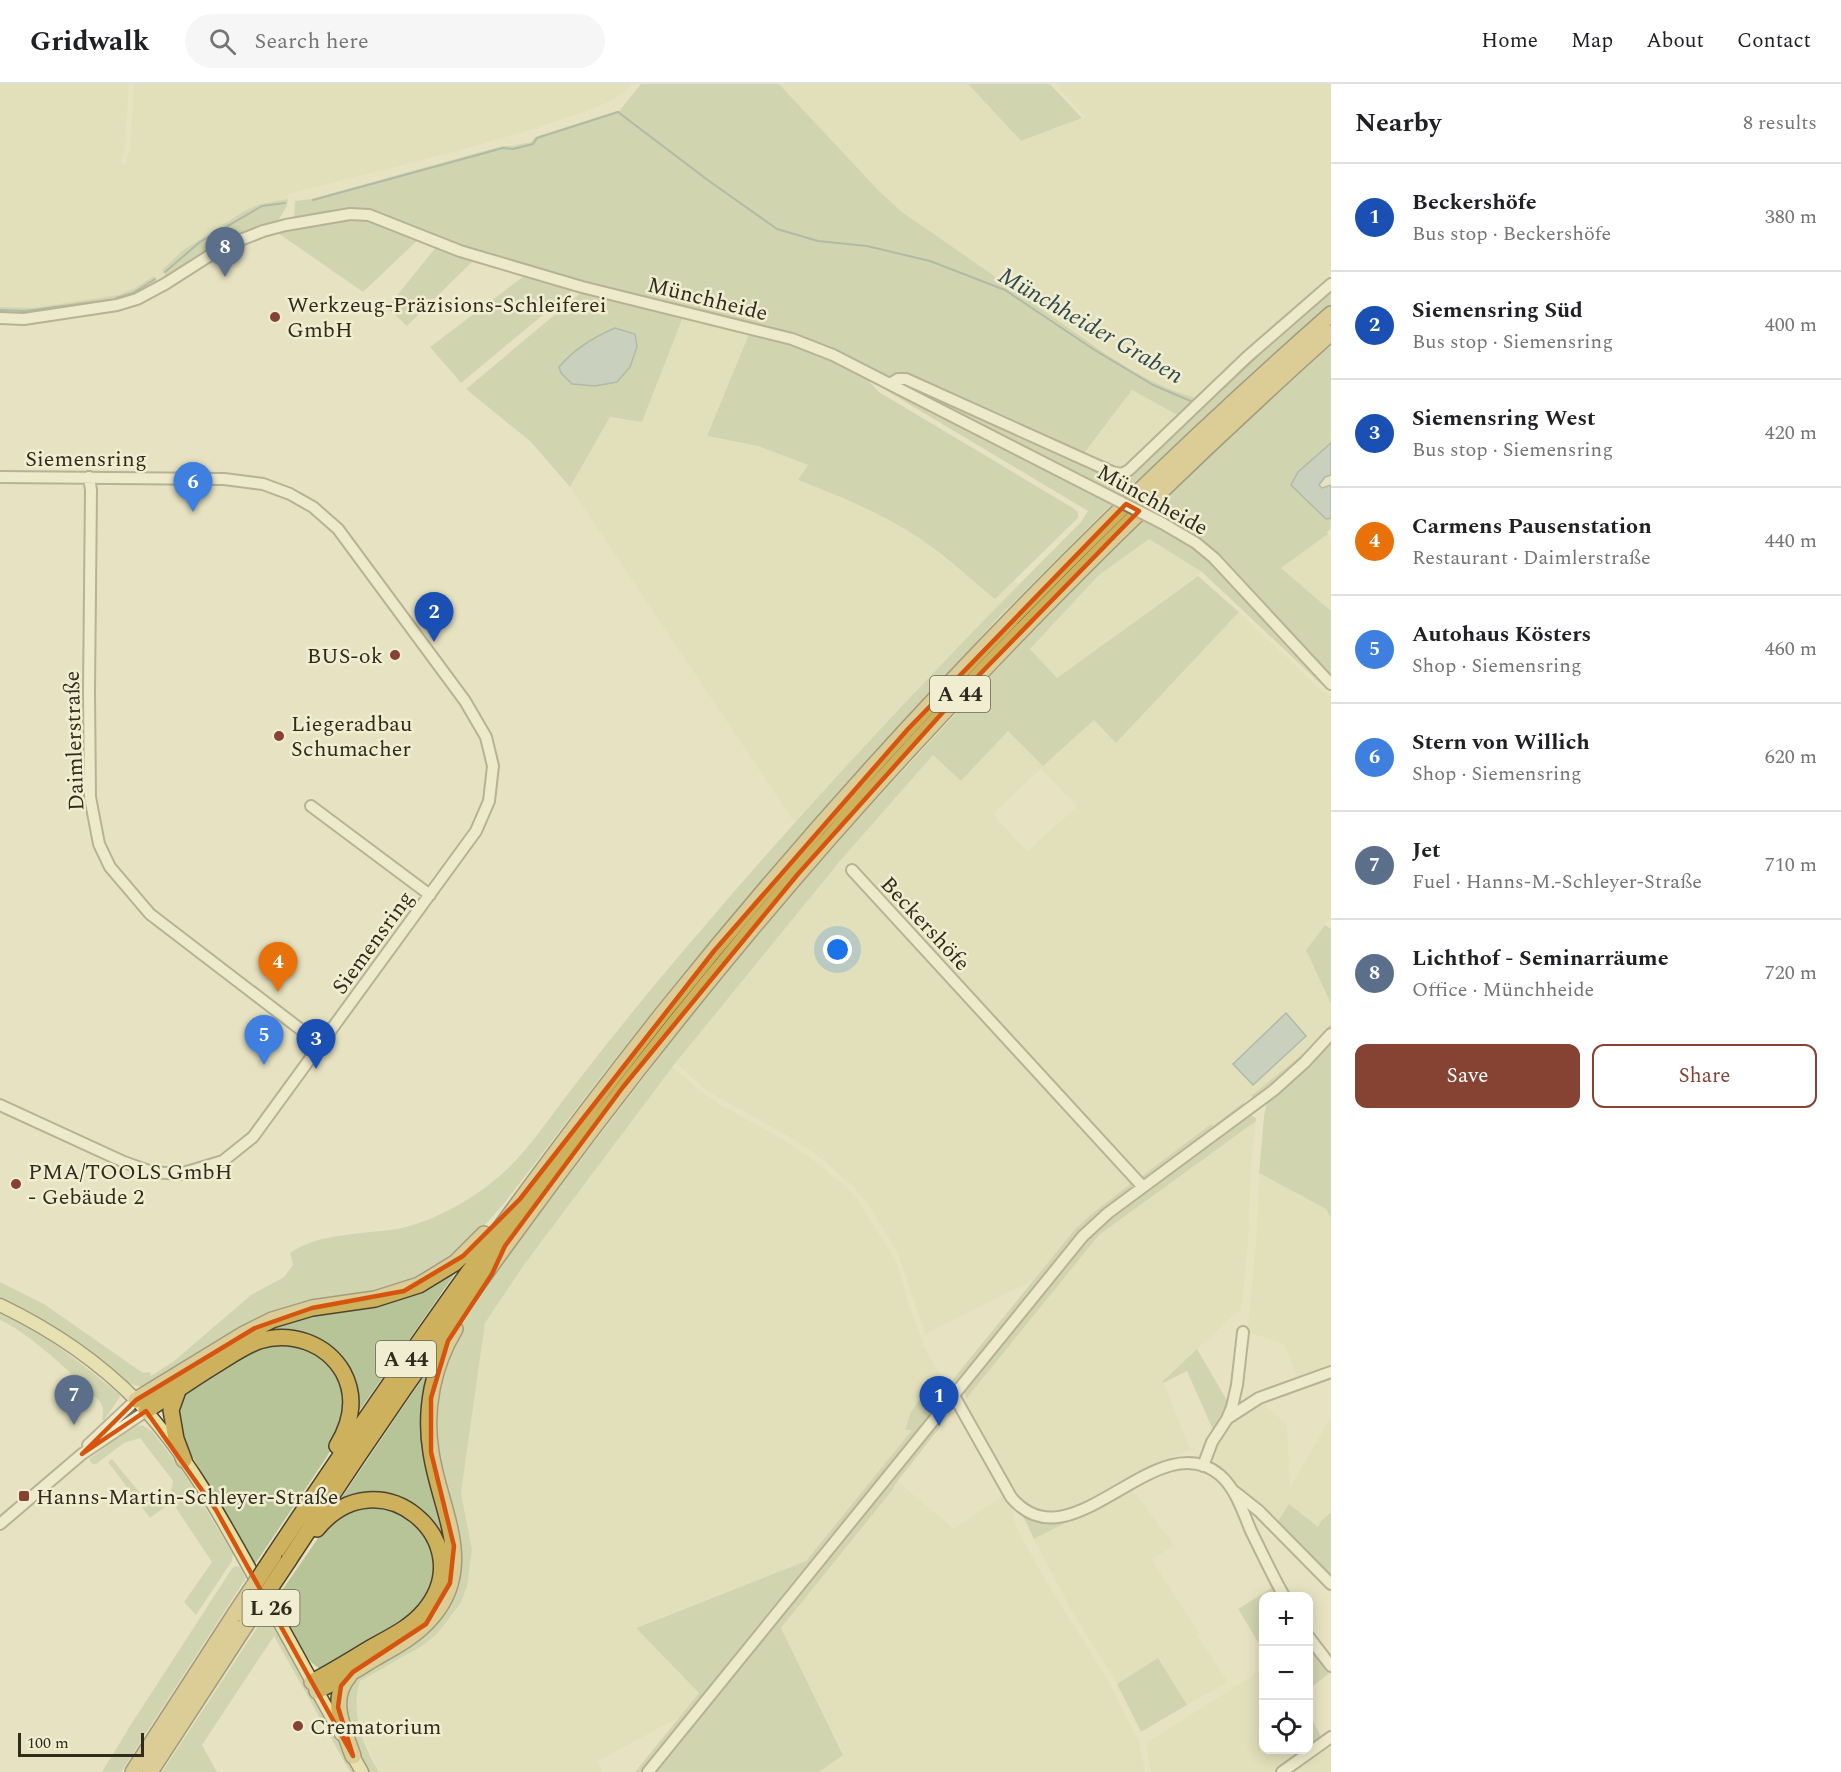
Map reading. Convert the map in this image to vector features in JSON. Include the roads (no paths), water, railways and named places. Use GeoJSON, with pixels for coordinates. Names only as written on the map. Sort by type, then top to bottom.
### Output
{"type":"FeatureCollection","features":[{"type":"Feature","properties":{"kind":"highway","name":"A 44"},"geometry":{"type":"LineString","coordinates":[[281,1558],[296,1522],[421,1337],[520,1199],[628,1058],[714,951],[908,729],[1016,614],[1132,498],[1331,314]]}},
{"type":"Feature","properties":{"kind":"highway","name":"A 44"},"geometry":{"type":"LineString","coordinates":[[132,1772],[281,1558],[505,1246],[616,1096],[703,988],[798,874],[897,763],[1023,628],[1131,519],[1228,426],[1331,333]]}},
{"type":"Feature","properties":{"kind":"highway"},"geometry":{"type":"LineString","coordinates":[[141,1406],[244,1334],[272,1320],[312,1308],[381,1298],[430,1279],[468,1252],[505,1210],[520,1199]]}},
{"type":"Feature","properties":{"kind":"highway"},"geometry":{"type":"LineString","coordinates":[[315,1686],[353,1672],[404,1641],[421,1628],[439,1608],[449,1587],[454,1546],[431,1452],[429,1434],[431,1398],[438,1366],[448,1341],[495,1270],[505,1246]]}},
{"type":"Feature","properties":{"kind":"highway"},"geometry":{"type":"LineString","coordinates":[[141,1406],[179,1388],[240,1350],[258,1342],[284,1337],[300,1339],[320,1348],[335,1361],[345,1376],[351,1404],[350,1419],[339,1444],[305,1497],[296,1522]]}},
{"type":"Feature","properties":{"kind":"highway"},"geometry":{"type":"LineString","coordinates":[[179,1388],[171,1410],[176,1439],[184,1460]]}},
{"type":"Feature","properties":{"kind":"highway"},"geometry":{"type":"LineString","coordinates":[[281,1558],[301,1549],[334,1512],[355,1502],[370,1499],[387,1501],[404,1507],[417,1516],[430,1530],[441,1559],[441,1575],[434,1597],[419,1617],[315,1686]]}},
{"type":"Feature","properties":{"kind":"highway","name":"A 44"},"geometry":{"type":"LineString","coordinates":[[150,1772],[240,1620]]}},
{"type":"Feature","properties":{"kind":"highway"},"geometry":{"type":"LineString","coordinates":[[353,1672],[340,1688],[338,1699],[339,1711],[353,1756]]}},
{"type":"Feature","properties":{"kind":"main road","name":"L 26"},"geometry":{"type":"LineString","coordinates":[[0,1305],[43,1327],[88,1359],[141,1406],[184,1460],[216,1510],[362,1772]]}},
{"type":"Feature","properties":{"kind":"street","name":"Münchheide"},"geometry":{"type":"LineString","coordinates":[[0,318],[24,319],[117,305],[165,284],[223,247],[263,231],[350,214],[369,215],[460,251],[560,281],[792,339],[833,355],[1162,523],[1196,543],[1214,558],[1331,684]]}},
{"type":"Feature","properties":{"kind":"street"},"geometry":{"type":"LineString","coordinates":[[890,384],[898,379],[908,380],[1112,472],[1122,474],[1129,470],[1247,357],[1331,284]]}},
{"type":"Feature","properties":{"kind":"street","name":"Siemensring"},"geometry":{"type":"LineString","coordinates":[[0,477],[224,478],[263,483],[313,507],[338,529],[465,701],[486,737],[492,766],[489,801],[476,831],[253,1137],[224,1161],[180,1174],[152,1172],[124,1162],[0,1105]]}},
{"type":"Feature","properties":{"kind":"street","name":"Daimlerstraße"},"geometry":{"type":"LineString","coordinates":[[89,477],[91,490],[90,797],[99,844],[110,867],[150,914],[321,1045]]}},
{"type":"Feature","properties":{"kind":"street","name":"Siemensring"},"geometry":{"type":"LineString","coordinates":[[311,806],[430,895]]}},
{"type":"Feature","properties":{"kind":"street","name":"Beckershöfe"},"geometry":{"type":"LineString","coordinates":[[852,870],[1143,1187]]}},
{"type":"Feature","properties":{"kind":"street"},"geometry":{"type":"LineString","coordinates":[[648,1772],[1083,1236],[1102,1217],[1281,1084],[1331,1034]]}},
{"type":"Feature","properties":{"kind":"street"},"geometry":{"type":"LineString","coordinates":[[1203,1466],[1214,1438],[1232,1407],[1243,1332]]}},
{"type":"Feature","properties":{"kind":"street"},"geometry":{"type":"LineString","coordinates":[[1227,1419],[1259,1398],[1331,1372]]}},
{"type":"Feature","properties":{"kind":"street"},"geometry":{"type":"LineString","coordinates":[[953,1394],[1010,1495],[1022,1508],[1039,1516],[1059,1517],[1077,1512],[1172,1465],[1188,1463],[1203,1466],[1218,1474],[1232,1490],[1256,1509],[1331,1584]]}},
{"type":"Feature","properties":{"kind":"street"},"geometry":{"type":"LineString","coordinates":[[2,1517],[82,1454],[88,1444],[106,1426],[141,1406]]}},
{"type":"Feature","properties":{"kind":"street"},"geometry":{"type":"LineString","coordinates":[[1232,1490],[1282,1592]]}},
{"type":"Feature","properties":{"kind":"street"},"geometry":{"type":"LineString","coordinates":[[1313,1643],[1331,1666]]}},
{"type":"Feature","properties":{"kind":"street"},"geometry":{"type":"LineString","coordinates":[[1282,1772],[1331,1737]]}},
{"type":"Feature","properties":{"kind":"water"},"geometry":{"type":"Polygon","coordinates":[[[615,328],[635,334],[637,347],[630,367],[617,382],[595,386],[572,384],[561,373],[559,367],[585,344],[615,328]]]}},
{"type":"Feature","properties":{"kind":"water"},"geometry":{"type":"Polygon","coordinates":[[[1331,443],[1331,475],[1325,477],[1319,485],[1322,488],[1331,485],[1331,518],[1326,519],[1291,485],[1298,472],[1331,443]]]}},
{"type":"Feature","properties":{"kind":"water"},"geometry":{"type":"Polygon","coordinates":[[[1286,1013],[1306,1036],[1253,1085],[1233,1064],[1286,1013]]]}},
{"type":"Feature","properties":{"kind":"waterway","name":"Münchheider Graben"},"geometry":{"type":"LineString","coordinates":[[313,200],[503,148],[513,149],[533,144],[537,138],[618,112],[777,229],[818,241],[867,246],[930,261],[1005,290],[1093,349],[1153,385],[1193,402]]}},
{"type":"Feature","properties":{"kind":"waterway","name":"Münchheider Graben"},"geometry":{"type":"LineString","coordinates":[[165,272],[200,242],[262,206],[285,203]]}},
{"type":"Feature","properties":{"kind":"waterway","name":"Münchheider Graben"},"geometry":{"type":"LineString","coordinates":[[116,298],[133,293],[155,279]]}},
{"type":"Feature","properties":{"kind":"waterway","name":"Münchheider Graben"},"geometry":{"type":"LineString","coordinates":[[0,310],[25,311],[109,300]]}},
{"type":"Feature","properties":{"kind":"waterway","name":"Münchheider Graben"},"geometry":{"type":"LineString","coordinates":[[1206,404],[1283,332]]}},
{"type":"Feature","properties":{"kind":"place","name":"Lichthof - Seminarräume"},"geometry":{"type":"Point","coordinates":[225,277]}},
{"type":"Feature","properties":{"kind":"place","name":"Werkzeug-Präzisions-Schleiferei GmbH"},"geometry":{"type":"Point","coordinates":[275,317]}},
{"type":"Feature","properties":{"kind":"place","name":"Stern von Willich"},"geometry":{"type":"Point","coordinates":[193,512]}},
{"type":"Feature","properties":{"kind":"place","name":"Siemensring Süd"},"geometry":{"type":"Point","coordinates":[434,642]}},
{"type":"Feature","properties":{"kind":"place","name":"BUS-ok"},"geometry":{"type":"Point","coordinates":[395,655]}},
{"type":"Feature","properties":{"kind":"place","name":"Liegeradbau Schumacher"},"geometry":{"type":"Point","coordinates":[279,736]}},
{"type":"Feature","properties":{"kind":"place","name":"Carmens Pausenstation"},"geometry":{"type":"Point","coordinates":[278,992]}},
{"type":"Feature","properties":{"kind":"place","name":"Autohaus Kösters"},"geometry":{"type":"Point","coordinates":[264,1065]}},
{"type":"Feature","properties":{"kind":"place","name":"Siemensring West"},"geometry":{"type":"Point","coordinates":[316,1069]}},
{"type":"Feature","properties":{"kind":"place","name":"PMA/TOOLS GmbH - Gebäude 2"},"geometry":{"type":"Point","coordinates":[16,1184]}},
{"type":"Feature","properties":{"kind":"place","name":"Jet"},"geometry":{"type":"Point","coordinates":[74,1425]}},
{"type":"Feature","properties":{"kind":"place","name":"Beckershöfe"},"geometry":{"type":"Point","coordinates":[939,1426]}},
{"type":"Feature","properties":{"kind":"place","name":"Hanns-Martin-Schleyer-Straße"},"geometry":{"type":"Point","coordinates":[24,1496]}},
{"type":"Feature","properties":{"kind":"place","name":"Crematorium"},"geometry":{"type":"Point","coordinates":[298,1726]}}]}
